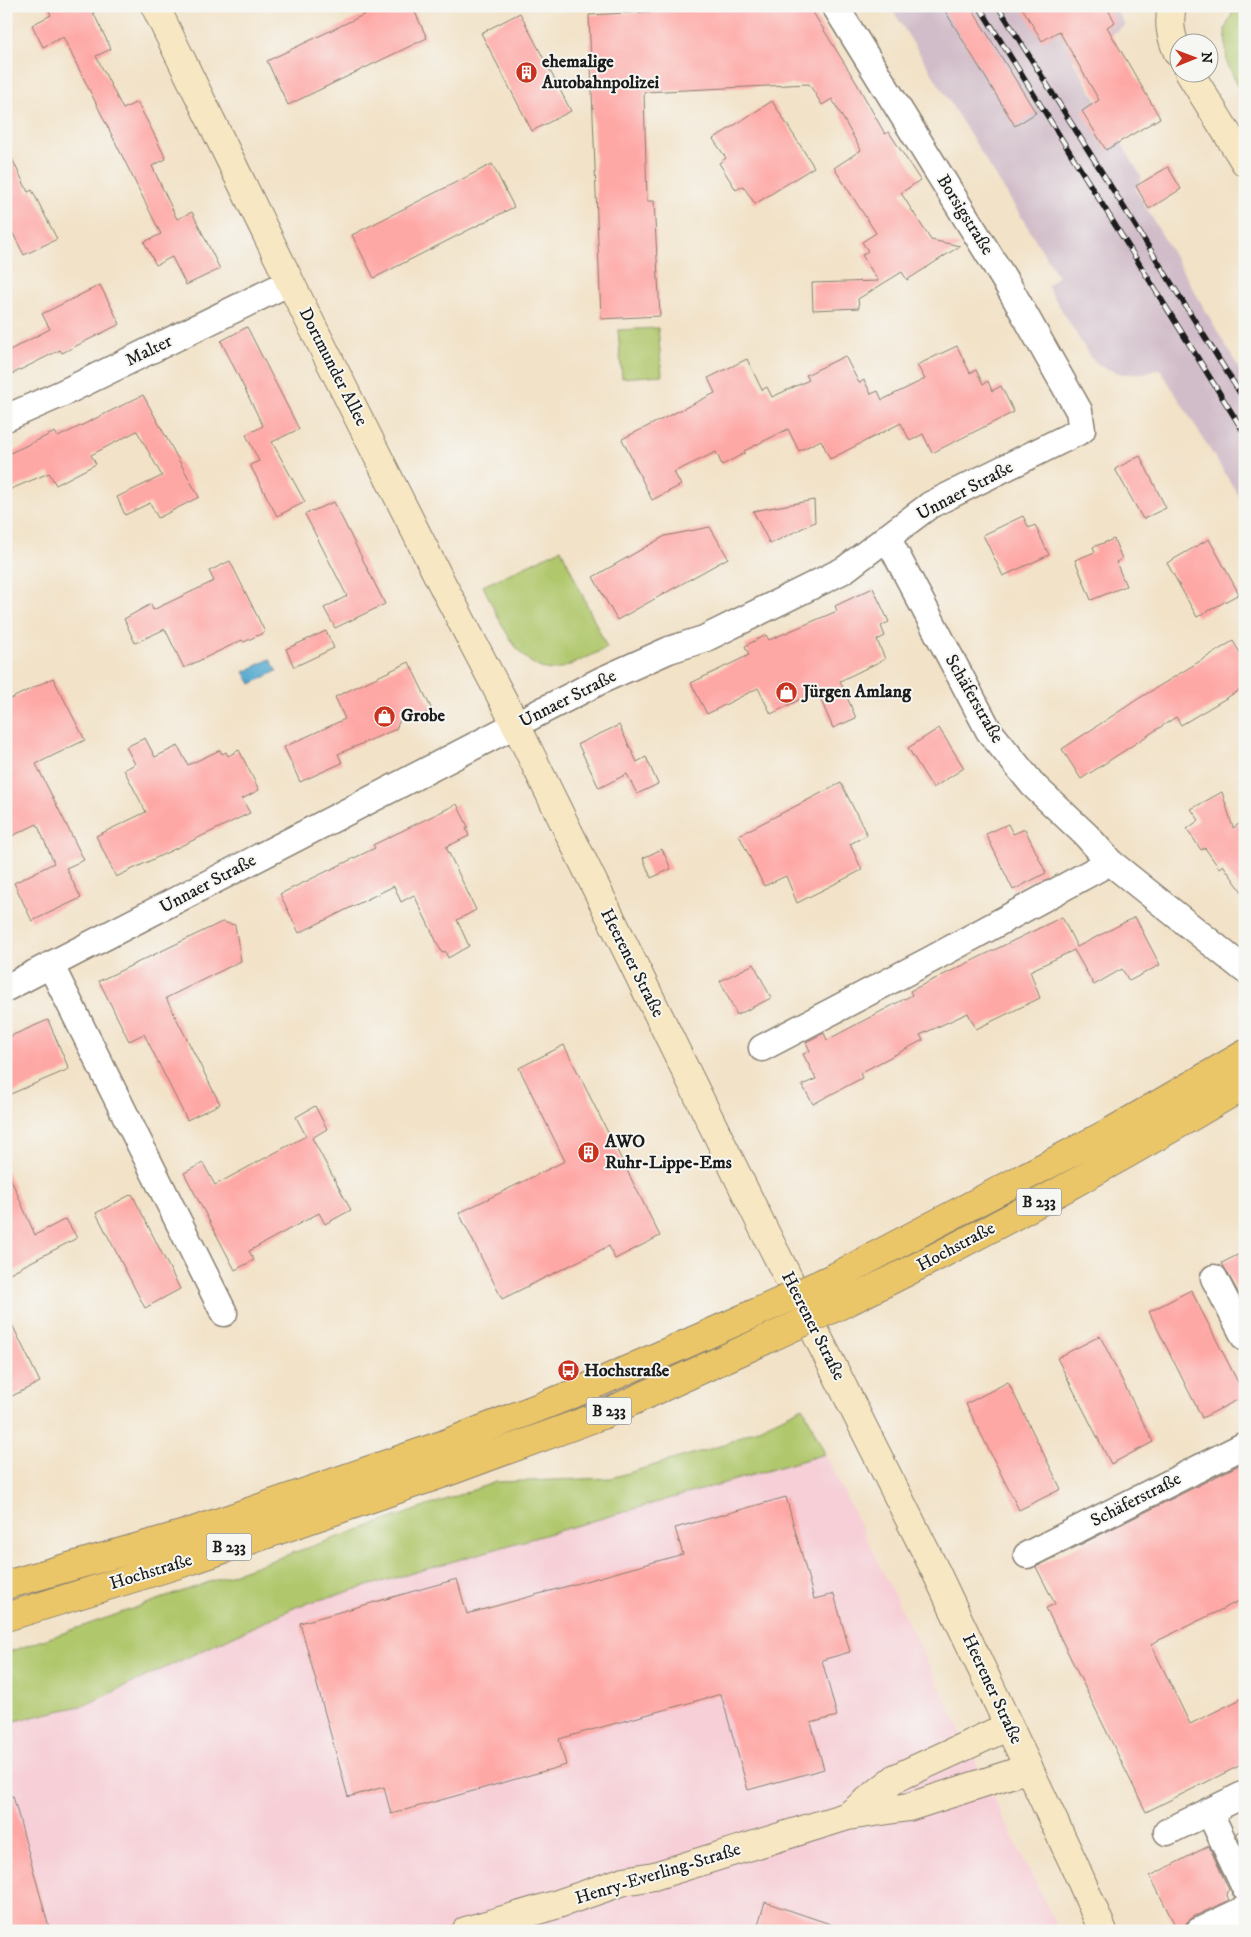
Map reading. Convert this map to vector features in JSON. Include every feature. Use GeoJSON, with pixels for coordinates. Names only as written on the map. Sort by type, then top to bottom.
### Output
{"type":"FeatureCollection","features":[{"type":"Feature","properties":{"kind":"main road","name":"Dortmunder Allee"},"geometry":{"type":"LineString","coordinates":[[155,6],[290,282],[436,572],[516,725]]}},
{"type":"Feature","properties":{"kind":"main road"},"geometry":{"type":"LineString","coordinates":[[1172,6],[1170,26],[1172,32]]}},
{"type":"Feature","properties":{"kind":"main road"},"geometry":{"type":"LineString","coordinates":[[1195,82],[1245,162]]}},
{"type":"Feature","properties":{"kind":"main road","name":"Heerener Straße"},"geometry":{"type":"LineString","coordinates":[[516,725],[768,1238],[936,1572],[1029,1768],[1102,1931]]}},
{"type":"Feature","properties":{"kind":"main road","name":"Hochstraße"},"geometry":{"type":"LineString","coordinates":[[6,1617],[192,1560],[450,1471],[602,1415],[847,1302],[954,1249],[1130,1153],[1229,1084],[1245,1054]]}},
{"type":"Feature","properties":{"kind":"main road","name":"Hochstraße"},"geometry":{"type":"LineString","coordinates":[[6,1585],[185,1534],[442,1445],[573,1394],[835,1277],[1112,1132],[1229,1084]]}},
{"type":"Feature","properties":{"kind":"main road","name":"Henry-Everling-Straße"},"geometry":{"type":"LineString","coordinates":[[848,1816],[896,1778],[1009,1726]]}},
{"type":"Feature","properties":{"kind":"main road","name":"Henry-Everling-Straße"},"geometry":{"type":"LineString","coordinates":[[466,1931],[555,1905],[624,1881],[654,1876],[848,1816],[909,1806],[1029,1768]]}},
{"type":"Feature","properties":{"kind":"street","name":"Borsigstraße"},"geometry":{"type":"LineString","coordinates":[[834,6],[1009,287],[1079,411],[1082,430]]}},
{"type":"Feature","properties":{"kind":"street","name":"Malter"},"geometry":{"type":"LineString","coordinates":[[6,418],[63,393],[290,282]]}},
{"type":"Feature","properties":{"kind":"street","name":"Unnaer Straße"},"geometry":{"type":"LineString","coordinates":[[6,988],[602,680],[669,650],[704,639],[836,574],[930,505],[1082,430]]}},
{"type":"Feature","properties":{"kind":"street","name":"Schäferstraße"},"geometry":{"type":"LineString","coordinates":[[887,537],[988,731],[1033,785],[1086,835],[1110,862],[1245,970]]}},
{"type":"Feature","properties":{"kind":"street"},"geometry":{"type":"LineString","coordinates":[[762,1048],[1110,862]]}},
{"type":"Feature","properties":{"kind":"street"},"geometry":{"type":"LineString","coordinates":[[50,966],[224,1314]]}},
{"type":"Feature","properties":{"kind":"street"},"geometry":{"type":"LineString","coordinates":[[1214,1278],[1245,1338]]}},
{"type":"Feature","properties":{"kind":"street","name":"Schäferstraße"},"geometry":{"type":"LineString","coordinates":[[1027,1555],[1245,1444]]}},
{"type":"Feature","properties":{"kind":"street"},"geometry":{"type":"LineString","coordinates":[[1167,1832],[1245,1794]]}},
{"type":"Feature","properties":{"kind":"street"},"geometry":{"type":"LineString","coordinates":[[1209,1812],[1245,1888]]}},
{"type":"Feature","properties":{"kind":"street"},"geometry":{"type":"LineString","coordinates":[[1198,1931],[1245,1909]]}},
{"type":"Feature","properties":{"kind":"shaded area"},"geometry":{"type":"Polygon","coordinates":[[[890,6],[1114,6],[1125,25],[1073,60],[1142,178],[1135,188],[1245,379],[1245,506],[1160,369],[1147,373],[1122,374],[1102,367],[1091,358],[1047,286],[1058,276],[890,6]]]}},
{"type":"Feature","properties":{"kind":"shaded area"},"geometry":{"type":"Polygon","coordinates":[[[825,1454],[1059,1931],[6,1931],[6,1723],[85,1705],[298,1606],[825,1454]]]}},
{"type":"Feature","properties":{"kind":"green space"},"geometry":{"type":"Polygon","coordinates":[[[1245,6],[1245,101],[1227,63],[1225,29],[1235,7],[1245,6]]]}},
{"type":"Feature","properties":{"kind":"green space"},"geometry":{"type":"Polygon","coordinates":[[[658,328],[662,375],[622,378],[618,330],[658,328]]]}},
{"type":"Feature","properties":{"kind":"green space"},"geometry":{"type":"Polygon","coordinates":[[[561,549],[607,648],[554,670],[541,668],[519,651],[502,624],[483,586],[561,549]]]}},
{"type":"Feature","properties":{"kind":"green space"},"geometry":{"type":"Polygon","coordinates":[[[803,1407],[825,1454],[298,1606],[85,1705],[6,1723],[6,1653],[496,1482],[611,1478],[723,1445],[803,1407]]]}},
{"type":"Feature","properties":{"kind":"water"},"geometry":{"type":"Polygon","coordinates":[[[270,659],[277,671],[251,684],[244,672],[270,659]]]}},
{"type":"Feature","properties":{"kind":"building"},"geometry":{"type":"Polygon","coordinates":[[[47,6],[90,6],[111,49],[96,56],[123,109],[137,102],[166,159],[152,166],[177,219],[192,212],[220,269],[186,285],[172,257],[156,265],[144,242],[161,234],[63,37],[43,47],[32,25],[51,15],[47,6]]]}},
{"type":"Feature","properties":{"kind":"building"},"geometry":{"type":"Polygon","coordinates":[[[382,6],[412,6],[427,38],[288,105],[267,61],[382,6]]]}},
{"type":"Feature","properties":{"kind":"building"},"geometry":{"type":"Polygon","coordinates":[[[706,6],[809,6],[856,82],[885,134],[889,132],[920,180],[901,193],[931,240],[960,246],[907,280],[902,272],[858,299],[859,308],[813,310],[812,283],[878,281],[862,255],[868,251],[862,242],[876,233],[834,168],[861,150],[832,99],[822,105],[809,84],[644,92],[647,201],[654,201],[660,316],[601,319],[589,15],[699,9],[706,6]]]}},
{"type":"Feature","properties":{"kind":"building"},"geometry":{"type":"Polygon","coordinates":[[[942,6],[970,6],[1036,113],[1015,126],[942,6]]]}},
{"type":"Feature","properties":{"kind":"building"},"geometry":{"type":"Polygon","coordinates":[[[1021,6],[1106,6],[1115,22],[1107,27],[1160,118],[1106,150],[1082,111],[1099,100],[1059,31],[1042,41],[1021,6]]]}},
{"type":"Feature","properties":{"kind":"building","name":"ehemalige Autobahnpolizei"},"geometry":{"type":"Polygon","coordinates":[[[520,13],[571,111],[532,131],[481,33],[520,13]]]}},
{"type":"Feature","properties":{"kind":"building"},"geometry":{"type":"Polygon","coordinates":[[[772,101],[814,167],[755,204],[743,186],[736,190],[719,163],[726,158],[713,139],[772,101]]]}},
{"type":"Feature","properties":{"kind":"building"},"geometry":{"type":"Polygon","coordinates":[[[6,146],[28,192],[32,190],[57,239],[24,255],[6,220],[6,146]]]}},
{"type":"Feature","properties":{"kind":"building"},"geometry":{"type":"Polygon","coordinates":[[[492,164],[514,207],[374,278],[352,235],[492,164]]]}},
{"type":"Feature","properties":{"kind":"building"},"geometry":{"type":"Polygon","coordinates":[[[1168,167],[1181,189],[1149,209],[1136,186],[1168,167]]]}},
{"type":"Feature","properties":{"kind":"building"},"geometry":{"type":"Polygon","coordinates":[[[100,285],[120,324],[62,353],[60,350],[6,377],[6,352],[50,329],[42,314],[100,285]]]}},
{"type":"Feature","properties":{"kind":"building"},"geometry":{"type":"Polygon","coordinates":[[[247,327],[299,429],[272,442],[305,502],[277,516],[250,465],[259,461],[246,435],[263,426],[221,341],[247,327]]]}},
{"type":"Feature","properties":{"kind":"building"},"geometry":{"type":"Polygon","coordinates":[[[957,346],[970,373],[976,370],[983,384],[988,381],[992,391],[1001,386],[1014,412],[932,453],[923,434],[910,441],[901,423],[830,459],[821,440],[799,451],[788,429],[744,451],[745,453],[722,465],[716,452],[674,472],[681,485],[652,500],[622,439],[715,393],[708,378],[747,359],[762,390],[767,387],[772,397],[809,380],[806,375],[845,356],[859,383],[864,380],[871,394],[878,391],[882,400],[925,379],[917,365],[957,346]]]}},
{"type":"Feature","properties":{"kind":"building"},"geometry":{"type":"Polygon","coordinates":[[[143,395],[199,497],[158,518],[150,503],[125,515],[117,497],[162,476],[137,431],[91,455],[96,464],[56,485],[49,473],[6,491],[6,455],[55,432],[58,437],[143,395]]]}},
{"type":"Feature","properties":{"kind":"building"},"geometry":{"type":"Polygon","coordinates":[[[1140,456],[1166,508],[1143,519],[1115,469],[1140,456]]]}},
{"type":"Feature","properties":{"kind":"building"},"geometry":{"type":"Polygon","coordinates":[[[814,500],[815,522],[770,544],[753,511],[814,500]]]}},
{"type":"Feature","properties":{"kind":"building"},"geometry":{"type":"Polygon","coordinates":[[[334,502],[385,604],[335,628],[324,608],[347,596],[305,514],[334,502]]]}},
{"type":"Feature","properties":{"kind":"building"},"geometry":{"type":"Polygon","coordinates":[[[1023,516],[1029,528],[1035,525],[1049,555],[1003,576],[983,535],[1023,516]]]}},
{"type":"Feature","properties":{"kind":"building"},"geometry":{"type":"Polygon","coordinates":[[[710,527],[728,558],[617,620],[593,577],[665,536],[710,527]]]}},
{"type":"Feature","properties":{"kind":"building"},"geometry":{"type":"Polygon","coordinates":[[[1114,539],[1122,559],[1116,562],[1126,586],[1091,600],[1075,560],[1095,552],[1093,547],[1114,539]]]}},
{"type":"Feature","properties":{"kind":"building"},"geometry":{"type":"Polygon","coordinates":[[[1209,539],[1239,594],[1197,617],[1167,563],[1209,539]]]}},
{"type":"Feature","properties":{"kind":"building"},"geometry":{"type":"Polygon","coordinates":[[[230,561],[265,632],[244,642],[242,640],[184,668],[165,629],[135,643],[124,619],[151,604],[153,610],[214,581],[209,571],[230,561]]]}},
{"type":"Feature","properties":{"kind":"building"},"geometry":{"type":"Polygon","coordinates":[[[873,588],[889,622],[881,626],[885,636],[877,640],[885,659],[840,681],[856,718],[833,728],[817,691],[771,714],[758,688],[707,714],[691,683],[749,655],[745,646],[766,635],[769,640],[837,611],[835,606],[873,588]]]}},
{"type":"Feature","properties":{"kind":"building"},"geometry":{"type":"Polygon","coordinates":[[[326,631],[334,648],[294,667],[286,649],[326,631]]]}},
{"type":"Feature","properties":{"kind":"building"},"geometry":{"type":"Polygon","coordinates":[[[1233,641],[1245,661],[1245,687],[1181,725],[1176,717],[1081,779],[1062,749],[1138,699],[1233,641]]]}},
{"type":"Feature","properties":{"kind":"building"},"geometry":{"type":"Polygon","coordinates":[[[409,662],[432,710],[416,718],[402,715],[396,729],[338,754],[342,763],[300,782],[284,747],[345,719],[335,697],[409,662]]]}},
{"type":"Feature","properties":{"kind":"building"},"geometry":{"type":"Polygon","coordinates":[[[53,678],[85,740],[36,764],[84,860],[66,868],[81,898],[32,921],[14,883],[54,863],[37,824],[6,839],[6,701],[53,678]]]}},
{"type":"Feature","properties":{"kind":"building"},"geometry":{"type":"Polygon","coordinates":[[[619,725],[637,762],[646,757],[658,784],[637,794],[627,774],[599,788],[578,744],[619,725]]]}},
{"type":"Feature","properties":{"kind":"building"},"geometry":{"type":"Polygon","coordinates":[[[939,728],[964,768],[933,788],[908,748],[939,728]]]}},
{"type":"Feature","properties":{"kind":"building"},"geometry":{"type":"Polygon","coordinates":[[[145,738],[155,757],[178,746],[188,765],[220,750],[222,754],[226,752],[228,756],[239,750],[259,790],[242,799],[250,813],[116,877],[96,836],[146,812],[124,770],[135,764],[126,747],[145,738]]]}},
{"type":"Feature","properties":{"kind":"building"},"geometry":{"type":"Polygon","coordinates":[[[841,783],[867,835],[850,844],[862,870],[797,903],[786,876],[764,886],[739,835],[841,783]]]}},
{"type":"Feature","properties":{"kind":"building"},"geometry":{"type":"Polygon","coordinates":[[[1222,792],[1233,828],[1245,820],[1245,896],[1223,865],[1219,868],[1205,848],[1201,850],[1187,829],[1199,820],[1191,809],[1222,792]]]}},
{"type":"Feature","properties":{"kind":"building"},"geometry":{"type":"Polygon","coordinates":[[[457,804],[468,827],[466,828],[469,836],[446,847],[476,910],[457,920],[469,946],[448,958],[445,951],[442,953],[414,895],[401,902],[394,886],[299,933],[280,894],[375,848],[373,845],[457,804]]]}},
{"type":"Feature","properties":{"kind":"building"},"geometry":{"type":"Polygon","coordinates":[[[1008,824],[1013,834],[1025,829],[1046,873],[1013,890],[986,834],[1008,824]]]}},
{"type":"Feature","properties":{"kind":"building"},"geometry":{"type":"Polygon","coordinates":[[[662,849],[671,869],[651,878],[643,858],[662,849]]]}},
{"type":"Feature","properties":{"kind":"building"},"geometry":{"type":"Polygon","coordinates":[[[1062,917],[1077,947],[1135,917],[1160,965],[1129,981],[1122,969],[1094,985],[1074,950],[1030,971],[1040,998],[976,1029],[968,1013],[920,1035],[923,1040],[860,1073],[862,1078],[813,1104],[802,1085],[816,1079],[803,1054],[810,1051],[806,1042],[824,1033],[827,1040],[912,995],[910,991],[1062,917]]]}},
{"type":"Feature","properties":{"kind":"building"},"geometry":{"type":"Polygon","coordinates":[[[222,922],[235,925],[241,961],[166,998],[220,1104],[187,1120],[144,1034],[129,1041],[99,981],[222,922]]]}},
{"type":"Feature","properties":{"kind":"building"},"geometry":{"type":"Polygon","coordinates":[[[754,964],[771,998],[737,1015],[720,981],[754,964]]]}},
{"type":"Feature","properties":{"kind":"building"},"geometry":{"type":"Polygon","coordinates":[[[48,1020],[69,1069],[6,1096],[6,1038],[48,1020]]]}},
{"type":"Feature","properties":{"kind":"building"},"geometry":{"type":"Polygon","coordinates":[[[564,1045],[660,1236],[615,1259],[609,1246],[502,1299],[459,1213],[565,1161],[519,1068],[564,1045]]]}},
{"type":"Feature","properties":{"kind":"building"},"geometry":{"type":"Polygon","coordinates":[[[315,1106],[327,1129],[312,1138],[351,1210],[325,1224],[319,1213],[249,1251],[254,1260],[235,1270],[184,1173],[203,1163],[215,1185],[306,1136],[296,1117],[315,1106]]]}},
{"type":"Feature","properties":{"kind":"building"},"geometry":{"type":"Polygon","coordinates":[[[6,1168],[35,1235],[66,1219],[77,1238],[6,1275],[6,1168]]]}},
{"type":"Feature","properties":{"kind":"building"},"geometry":{"type":"Polygon","coordinates":[[[132,1194],[180,1289],[145,1308],[96,1213],[132,1194]]]}},
{"type":"Feature","properties":{"kind":"building"},"geometry":{"type":"Polygon","coordinates":[[[1245,1251],[1245,1305],[1222,1263],[1245,1251]]]}},
{"type":"Feature","properties":{"kind":"building"},"geometry":{"type":"Polygon","coordinates":[[[1191,1290],[1245,1396],[1202,1418],[1149,1312],[1191,1290]]]}},
{"type":"Feature","properties":{"kind":"building"},"geometry":{"type":"Polygon","coordinates":[[[6,1312],[40,1382],[6,1399],[6,1312]]]}},
{"type":"Feature","properties":{"kind":"building"},"geometry":{"type":"Polygon","coordinates":[[[1100,1336],[1153,1442],[1111,1464],[1057,1358],[1100,1336]]]}},
{"type":"Feature","properties":{"kind":"building"},"geometry":{"type":"Polygon","coordinates":[[[1008,1382],[1061,1489],[1019,1510],[966,1404],[1008,1382]]]}},
{"type":"Feature","properties":{"kind":"building"},"geometry":{"type":"Polygon","coordinates":[[[1245,1462],[1245,1598],[1151,1644],[1190,1724],[1245,1697],[1245,1763],[1146,1812],[1046,1608],[1055,1604],[1036,1567],[1245,1462]]]}},
{"type":"Feature","properties":{"kind":"building"},"geometry":{"type":"Polygon","coordinates":[[[786,1497],[814,1599],[834,1594],[850,1652],[822,1660],[837,1716],[811,1723],[824,1769],[748,1790],[721,1694],[559,1739],[566,1765],[391,1814],[384,1787],[348,1797],[300,1623],[457,1579],[467,1614],[683,1554],[675,1528],[786,1497]]]}},
{"type":"Feature","properties":{"kind":"building"},"geometry":{"type":"Polygon","coordinates":[[[13,1796],[50,1931],[6,1931],[6,1797],[13,1796]]]}},
{"type":"Feature","properties":{"kind":"building"},"geometry":{"type":"Polygon","coordinates":[[[1245,1828],[1245,1852],[1236,1833],[1245,1828]]]}},
{"type":"Feature","properties":{"kind":"building"},"geometry":{"type":"Polygon","coordinates":[[[1209,1846],[1229,1890],[1226,1893],[1229,1900],[1193,1917],[1186,1923],[1184,1931],[1178,1931],[1150,1876],[1209,1846]]]}},
{"type":"Feature","properties":{"kind":"building"},"geometry":{"type":"Polygon","coordinates":[[[765,1902],[839,1927],[839,1931],[756,1931],[765,1902]]]}},
{"type":"Feature","properties":{"kind":"railway"},"geometry":{"type":"LineString","coordinates":[[979,6],[1245,434]]}},
{"type":"Feature","properties":{"kind":"railway"},"geometry":{"type":"LineString","coordinates":[[998,6],[1245,401]]}},
{"type":"Feature","properties":{"kind":"place","name":"ehemalige Autobahnpolizei"},"geometry":{"type":"Point","coordinates":[526,72]}},
{"type":"Feature","properties":{"kind":"place","name":"Jürgen Amlang"},"geometry":{"type":"Point","coordinates":[787,692]}},
{"type":"Feature","properties":{"kind":"place","name":"Grobe"},"geometry":{"type":"Point","coordinates":[385,716]}},
{"type":"Feature","properties":{"kind":"place","name":"AWO Ruhr-Lippe-Ems"},"geometry":{"type":"Point","coordinates":[589,1152]}},
{"type":"Feature","properties":{"kind":"place","name":"Hochstraße"},"geometry":{"type":"Point","coordinates":[568,1371]}}]}
